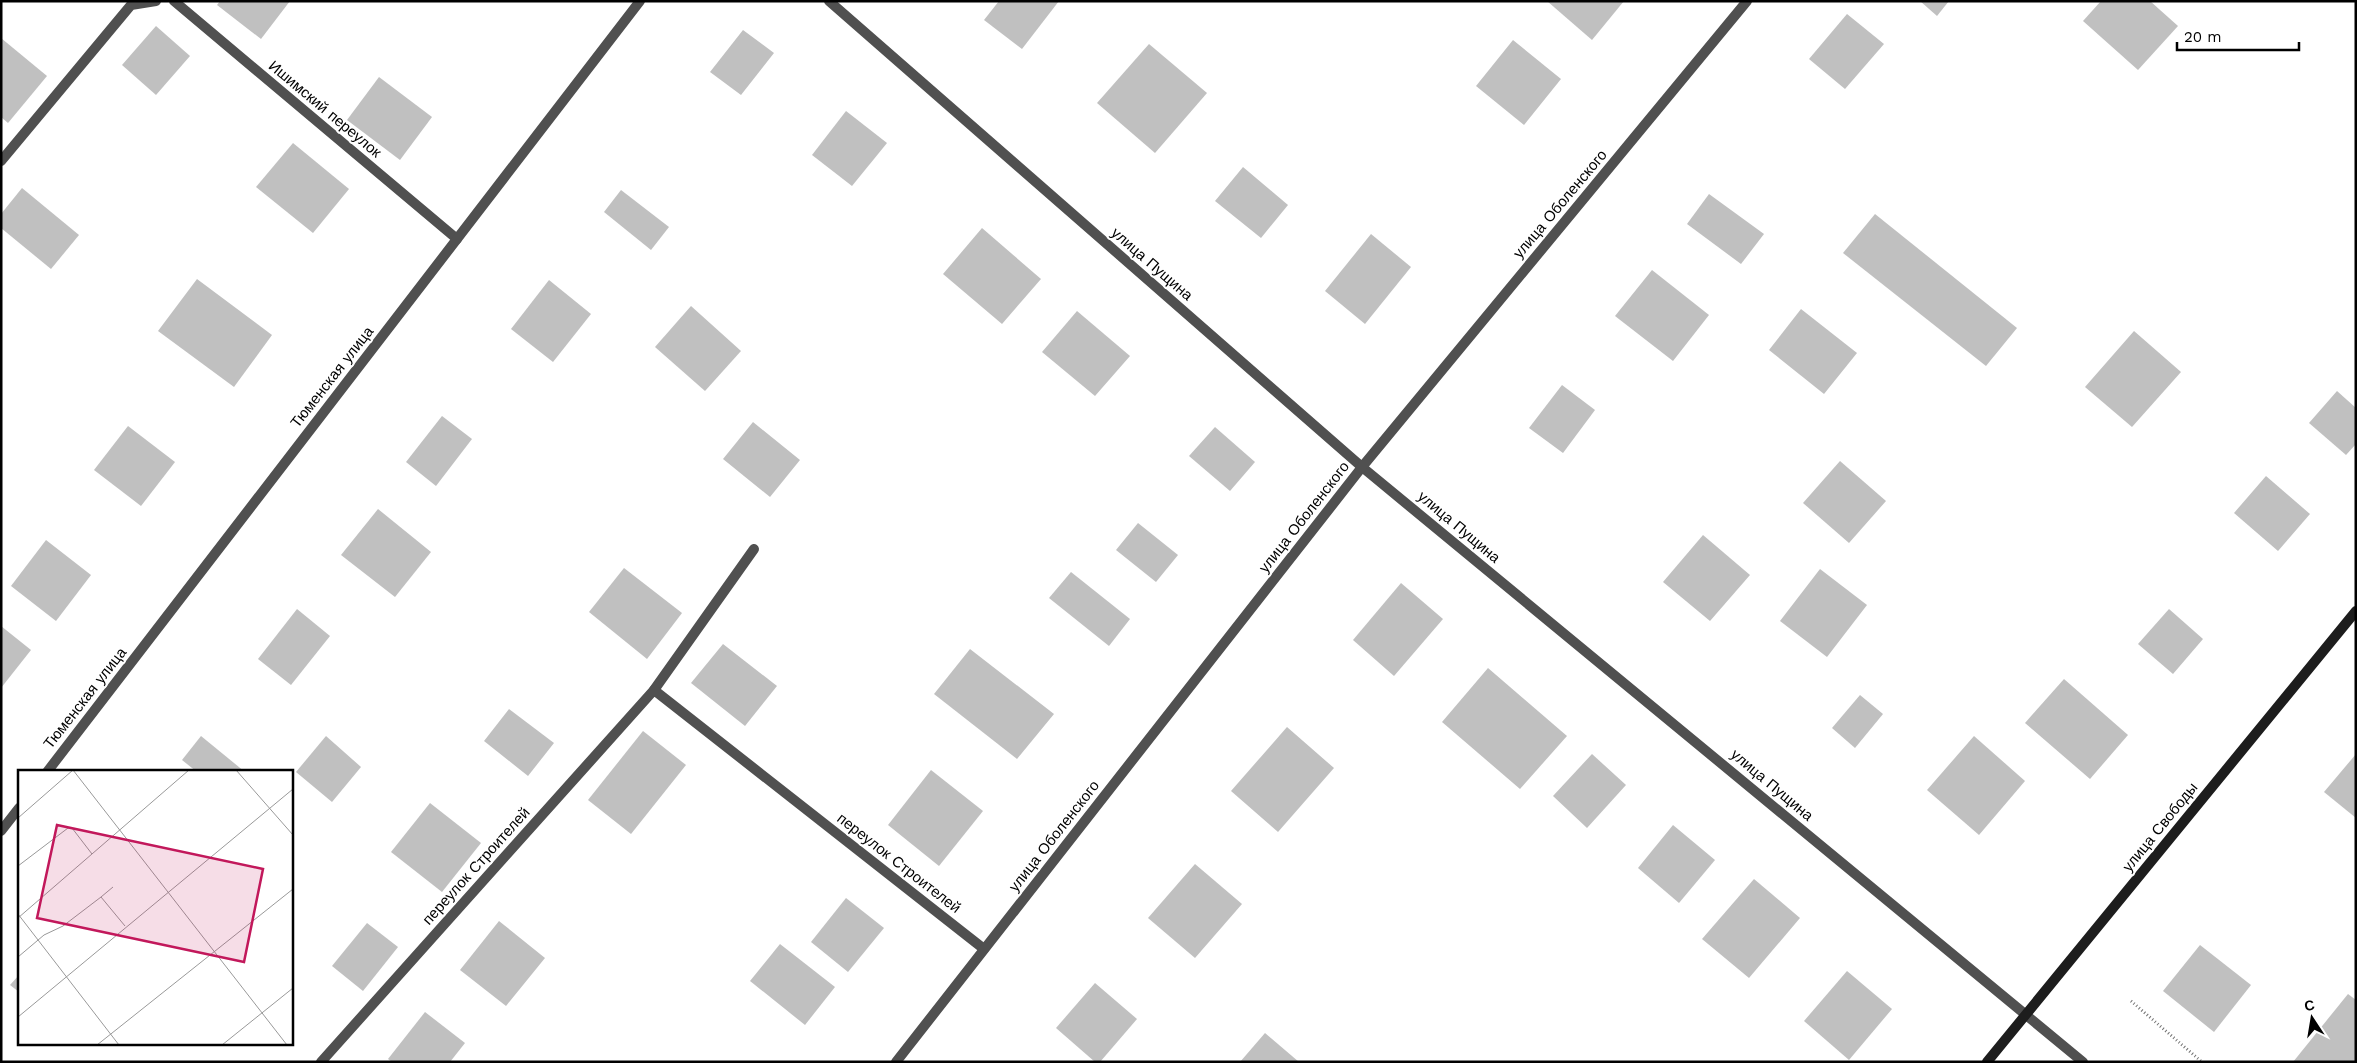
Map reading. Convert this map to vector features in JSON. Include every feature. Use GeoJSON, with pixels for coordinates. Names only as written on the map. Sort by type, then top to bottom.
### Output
{"type":"FeatureCollection","features":[{"type":"Feature","properties":{"kind":"street"},"geometry":{"type":"LineString","coordinates":[[1,161],[131,5],[156,1]]}},
{"type":"Feature","properties":{"kind":"street","name":"Ишимский переулок"},"geometry":{"type":"LineString","coordinates":[[174,1],[457,239]]}},
{"type":"Feature","properties":{"kind":"street","name":"Тюменская улица"},"geometry":{"type":"LineString","coordinates":[[49,770],[640,1]]}},
{"type":"Feature","properties":{"kind":"street","name":"улица Пущина"},"geometry":{"type":"LineString","coordinates":[[828,1],[1362,467],[2083,1062]]}},
{"type":"Feature","properties":{"kind":"street","name":"улица Оболенского"},"geometry":{"type":"LineString","coordinates":[[896,1062],[1362,467],[1747,1]]}},
{"type":"Feature","properties":{"kind":"street","name":"переулок Строителей"},"geometry":{"type":"LineString","coordinates":[[321,1062],[654,690],[754,548]]}},
{"type":"Feature","properties":{"kind":"street","name":"улица Свободы"},"geometry":{"type":"LineString","coordinates":[[1987,1062],[2356,611]]}},
{"type":"Feature","properties":{"kind":"street","name":"переулок Строителей"},"geometry":{"type":"LineString","coordinates":[[654,690],[984,949]]}},
{"type":"Feature","properties":{"kind":"street"},"geometry":{"type":"LineString","coordinates":[[1,831],[18,809]]}},
{"type":"Feature","properties":{"kind":"path"},"geometry":{"type":"LineString","coordinates":[[2131,1001],[2202,1062]]}},
{"type":"Feature","properties":{"kind":"building"},"geometry":{"type":"Polygon","coordinates":[[[220,1],[290,1],[261,39],[217,5],[220,1]]]}},
{"type":"Feature","properties":{"kind":"building"},"geometry":{"type":"Polygon","coordinates":[[[999,1],[1059,1],[1022,49],[984,20],[999,1]]]}},
{"type":"Feature","properties":{"kind":"building"},"geometry":{"type":"Polygon","coordinates":[[[1547,1],[1624,1],[1592,40],[1547,1]]]}},
{"type":"Feature","properties":{"kind":"building"},"geometry":{"type":"Polygon","coordinates":[[[1920,1],[1949,1],[1937,16],[1920,1]]]}},
{"type":"Feature","properties":{"kind":"building"},"geometry":{"type":"Polygon","coordinates":[[[2101,1],[2150,1],[2178,26],[2138,70],[2083,21],[2101,1]]]}},
{"type":"Feature","properties":{"kind":"building"},"geometry":{"type":"Polygon","coordinates":[[[1847,14],[1884,44],[1845,89],[1809,59],[1847,14]]]}},
{"type":"Feature","properties":{"kind":"building"},"geometry":{"type":"Polygon","coordinates":[[[156,26],[190,56],[156,95],[122,65],[156,26]]]}},
{"type":"Feature","properties":{"kind":"building"},"geometry":{"type":"Polygon","coordinates":[[[743,30],[774,53],[741,95],[710,72],[743,30]]]}},
{"type":"Feature","properties":{"kind":"building"},"geometry":{"type":"Polygon","coordinates":[[[1,38],[47,76],[8,123],[1,117],[1,38]]]}},
{"type":"Feature","properties":{"kind":"building"},"geometry":{"type":"Polygon","coordinates":[[[1513,40],[1561,79],[1524,125],[1476,86],[1513,40]]]}},
{"type":"Feature","properties":{"kind":"building"},"geometry":{"type":"Polygon","coordinates":[[[1149,44],[1207,93],[1155,153],[1097,103],[1149,44]]]}},
{"type":"Feature","properties":{"kind":"building"},"geometry":{"type":"Polygon","coordinates":[[[379,77],[432,117],[400,160],[347,120],[379,77]]]}},
{"type":"Feature","properties":{"kind":"building"},"geometry":{"type":"Polygon","coordinates":[[[846,111],[887,143],[852,186],[812,155],[846,111]]]}},
{"type":"Feature","properties":{"kind":"building"},"geometry":{"type":"Polygon","coordinates":[[[293,143],[349,189],[313,233],[256,187],[293,143]]]}},
{"type":"Feature","properties":{"kind":"building"},"geometry":{"type":"Polygon","coordinates":[[[1243,167],[1288,205],[1261,238],[1215,201],[1243,167]]]}},
{"type":"Feature","properties":{"kind":"building"},"geometry":{"type":"Polygon","coordinates":[[[22,188],[79,235],[51,269],[1,228],[1,214],[22,188]]]}},
{"type":"Feature","properties":{"kind":"building"},"geometry":{"type":"Polygon","coordinates":[[[621,190],[669,227],[651,250],[604,212],[621,190]]]}},
{"type":"Feature","properties":{"kind":"building"},"geometry":{"type":"Polygon","coordinates":[[[1709,194],[1764,234],[1741,264],[1687,224],[1709,194]]]}},
{"type":"Feature","properties":{"kind":"building"},"geometry":{"type":"Polygon","coordinates":[[[1875,214],[2017,328],[1986,366],[1843,253],[1875,214]]]}},
{"type":"Feature","properties":{"kind":"building"},"geometry":{"type":"Polygon","coordinates":[[[982,228],[1041,279],[1002,324],[943,274],[982,228]]]}},
{"type":"Feature","properties":{"kind":"building"},"geometry":{"type":"Polygon","coordinates":[[[1371,234],[1411,267],[1365,324],[1325,291],[1371,234]]]}},
{"type":"Feature","properties":{"kind":"building"},"geometry":{"type":"Polygon","coordinates":[[[1652,270],[1709,315],[1673,361],[1615,316],[1652,270]]]}},
{"type":"Feature","properties":{"kind":"building"},"geometry":{"type":"Polygon","coordinates":[[[197,279],[272,335],[234,387],[158,331],[197,279]]]}},
{"type":"Feature","properties":{"kind":"building"},"geometry":{"type":"Polygon","coordinates":[[[549,280],[591,314],[553,362],[511,329],[549,280]]]}},
{"type":"Feature","properties":{"kind":"building"},"geometry":{"type":"Polygon","coordinates":[[[691,306],[741,351],[705,391],[655,347],[691,306]]]}},
{"type":"Feature","properties":{"kind":"building"},"geometry":{"type":"Polygon","coordinates":[[[1801,309],[1857,353],[1824,394],[1769,350],[1801,309]]]}},
{"type":"Feature","properties":{"kind":"building"},"geometry":{"type":"Polygon","coordinates":[[[1077,311],[1130,356],[1095,396],[1042,352],[1077,311]]]}},
{"type":"Feature","properties":{"kind":"building"},"geometry":{"type":"Polygon","coordinates":[[[2134,331],[2181,372],[2132,427],[2085,387],[2134,331]]]}},
{"type":"Feature","properties":{"kind":"building"},"geometry":{"type":"Polygon","coordinates":[[[1562,385],[1595,410],[1563,453],[1529,428],[1562,385]]]}},
{"type":"Feature","properties":{"kind":"building"},"geometry":{"type":"Polygon","coordinates":[[[2337,391],[2356,408],[2356,444],[2346,455],[2309,423],[2337,391]]]}},
{"type":"Feature","properties":{"kind":"building"},"geometry":{"type":"Polygon","coordinates":[[[442,416],[472,439],[436,486],[406,462],[442,416]]]}},
{"type":"Feature","properties":{"kind":"building"},"geometry":{"type":"Polygon","coordinates":[[[753,422],[800,460],[770,497],[723,459],[753,422]]]}},
{"type":"Feature","properties":{"kind":"building"},"geometry":{"type":"Polygon","coordinates":[[[128,426],[175,462],[141,506],[94,470],[128,426]]]}},
{"type":"Feature","properties":{"kind":"building"},"geometry":{"type":"Polygon","coordinates":[[[1215,427],[1255,462],[1230,491],[1189,456],[1215,427]]]}},
{"type":"Feature","properties":{"kind":"building"},"geometry":{"type":"Polygon","coordinates":[[[1840,461],[1886,501],[1849,543],[1803,503],[1840,461]]]}},
{"type":"Feature","properties":{"kind":"building"},"geometry":{"type":"Polygon","coordinates":[[[2266,476],[2310,514],[2278,551],[2234,513],[2266,476]]]}},
{"type":"Feature","properties":{"kind":"building"},"geometry":{"type":"Polygon","coordinates":[[[378,509],[431,552],[395,597],[341,555],[378,509]]]}},
{"type":"Feature","properties":{"kind":"building"},"geometry":{"type":"Polygon","coordinates":[[[1138,523],[1178,555],[1156,582],[1116,550],[1138,523]]]}},
{"type":"Feature","properties":{"kind":"building"},"geometry":{"type":"Polygon","coordinates":[[[1703,535],[1750,575],[1710,621],[1663,582],[1703,535]]]}},
{"type":"Feature","properties":{"kind":"building"},"geometry":{"type":"Polygon","coordinates":[[[46,540],[91,575],[56,621],[11,586],[46,540]]]}},
{"type":"Feature","properties":{"kind":"building"},"geometry":{"type":"Polygon","coordinates":[[[624,568],[682,613],[647,659],[589,612],[624,568]]]}},
{"type":"Feature","properties":{"kind":"building"},"geometry":{"type":"Polygon","coordinates":[[[1820,569],[1867,605],[1827,657],[1780,621],[1820,569]]]}},
{"type":"Feature","properties":{"kind":"building"},"geometry":{"type":"Polygon","coordinates":[[[1071,572],[1130,619],[1109,646],[1049,598],[1071,572]]]}},
{"type":"Feature","properties":{"kind":"building"},"geometry":{"type":"Polygon","coordinates":[[[1401,583],[1443,619],[1394,676],[1353,640],[1401,583]]]}},
{"type":"Feature","properties":{"kind":"building"},"geometry":{"type":"Polygon","coordinates":[[[297,609],[330,636],[291,685],[258,659],[297,609]]]}},
{"type":"Feature","properties":{"kind":"building"},"geometry":{"type":"Polygon","coordinates":[[[2169,609],[2203,639],[2173,674],[2138,644],[2169,609]]]}},
{"type":"Feature","properties":{"kind":"building"},"geometry":{"type":"Polygon","coordinates":[[[1,626],[31,650],[1,688],[1,626]]]}},
{"type":"Feature","properties":{"kind":"building"},"geometry":{"type":"Polygon","coordinates":[[[723,644],[777,686],[745,726],[691,683],[723,644]]]}},
{"type":"Feature","properties":{"kind":"building"},"geometry":{"type":"Polygon","coordinates":[[[970,649],[1054,714],[1017,759],[934,694],[970,649]]]}},
{"type":"Feature","properties":{"kind":"building"},"geometry":{"type":"Polygon","coordinates":[[[1488,668],[1567,736],[1520,789],[1442,722],[1488,668]]]}},
{"type":"Feature","properties":{"kind":"building"},"geometry":{"type":"Polygon","coordinates":[[[2064,679],[2128,735],[2090,779],[2025,723],[2064,679]]]}},
{"type":"Feature","properties":{"kind":"building"},"geometry":{"type":"Polygon","coordinates":[[[1860,695],[1883,714],[1855,748],[1832,728],[1860,695]]]}},
{"type":"Feature","properties":{"kind":"building"},"geometry":{"type":"Polygon","coordinates":[[[509,709],[554,743],[528,776],[484,741],[509,709]]]}},
{"type":"Feature","properties":{"kind":"building"},"geometry":{"type":"Polygon","coordinates":[[[1287,727],[1334,768],[1278,832],[1231,791],[1287,727]]]}},
{"type":"Feature","properties":{"kind":"building"},"geometry":{"type":"Polygon","coordinates":[[[643,731],[686,765],[631,834],[588,800],[643,731]]]}},
{"type":"Feature","properties":{"kind":"building"},"geometry":{"type":"Polygon","coordinates":[[[201,736],[243,770],[194,770],[182,760],[201,736]]]}},
{"type":"Feature","properties":{"kind":"building"},"geometry":{"type":"Polygon","coordinates":[[[326,736],[361,767],[332,802],[296,772],[326,736]]]}},
{"type":"Feature","properties":{"kind":"building"},"geometry":{"type":"Polygon","coordinates":[[[1974,736],[2025,781],[1979,835],[1927,790],[1974,736]]]}},
{"type":"Feature","properties":{"kind":"building"},"geometry":{"type":"Polygon","coordinates":[[[1592,754],[1626,785],[1587,828],[1553,796],[1592,754]]]}},
{"type":"Feature","properties":{"kind":"building"},"geometry":{"type":"Polygon","coordinates":[[[2356,754],[2356,818],[2324,792],[2356,754]]]}},
{"type":"Feature","properties":{"kind":"building"},"geometry":{"type":"Polygon","coordinates":[[[931,770],[983,811],[939,866],[888,825],[931,770]]]}},
{"type":"Feature","properties":{"kind":"building"},"geometry":{"type":"Polygon","coordinates":[[[430,803],[481,843],[442,892],[391,852],[430,803]]]}},
{"type":"Feature","properties":{"kind":"building"},"geometry":{"type":"Polygon","coordinates":[[[1673,825],[1715,860],[1679,903],[1638,868],[1673,825]]]}},
{"type":"Feature","properties":{"kind":"building"},"geometry":{"type":"Polygon","coordinates":[[[1195,864],[1242,904],[1195,958],[1148,918],[1195,864]]]}},
{"type":"Feature","properties":{"kind":"building"},"geometry":{"type":"Polygon","coordinates":[[[1754,879],[1800,918],[1749,978],[1702,939],[1754,879]]]}},
{"type":"Feature","properties":{"kind":"building"},"geometry":{"type":"Polygon","coordinates":[[[846,898],[884,928],[848,972],[811,942],[846,898]]]}},
{"type":"Feature","properties":{"kind":"building"},"geometry":{"type":"Polygon","coordinates":[[[499,921],[545,958],[506,1006],[460,970],[499,921]]]}},
{"type":"Feature","properties":{"kind":"building"},"geometry":{"type":"Polygon","coordinates":[[[367,923],[398,947],[363,991],[332,966],[367,923]]]}},
{"type":"Feature","properties":{"kind":"building"},"geometry":{"type":"Polygon","coordinates":[[[780,944],[835,987],[805,1025],[750,981],[780,944]]]}},
{"type":"Feature","properties":{"kind":"building"},"geometry":{"type":"Polygon","coordinates":[[[2200,945],[2251,985],[2214,1032],[2163,991],[2200,945]]]}},
{"type":"Feature","properties":{"kind":"building"},"geometry":{"type":"Polygon","coordinates":[[[1847,971],[1892,1009],[1849,1060],[1804,1021],[1847,971]]]}},
{"type":"Feature","properties":{"kind":"building"},"geometry":{"type":"Polygon","coordinates":[[[18,976],[18,991],[10,985],[18,976]]]}},
{"type":"Feature","properties":{"kind":"building"},"geometry":{"type":"Polygon","coordinates":[[[1095,983],[1137,1019],[1100,1062],[1095,1062],[1056,1028],[1095,983]]]}},
{"type":"Feature","properties":{"kind":"building"},"geometry":{"type":"Polygon","coordinates":[[[2348,994],[2356,1000],[2356,1062],[2293,1062],[2348,994]]]}},
{"type":"Feature","properties":{"kind":"building"},"geometry":{"type":"Polygon","coordinates":[[[425,1012],[465,1043],[450,1062],[392,1062],[388,1059],[425,1012]]]}},
{"type":"Feature","properties":{"kind":"building"},"geometry":{"type":"Polygon","coordinates":[[[1265,1033],[1299,1062],[1240,1062],[1265,1033]]]}}]}
